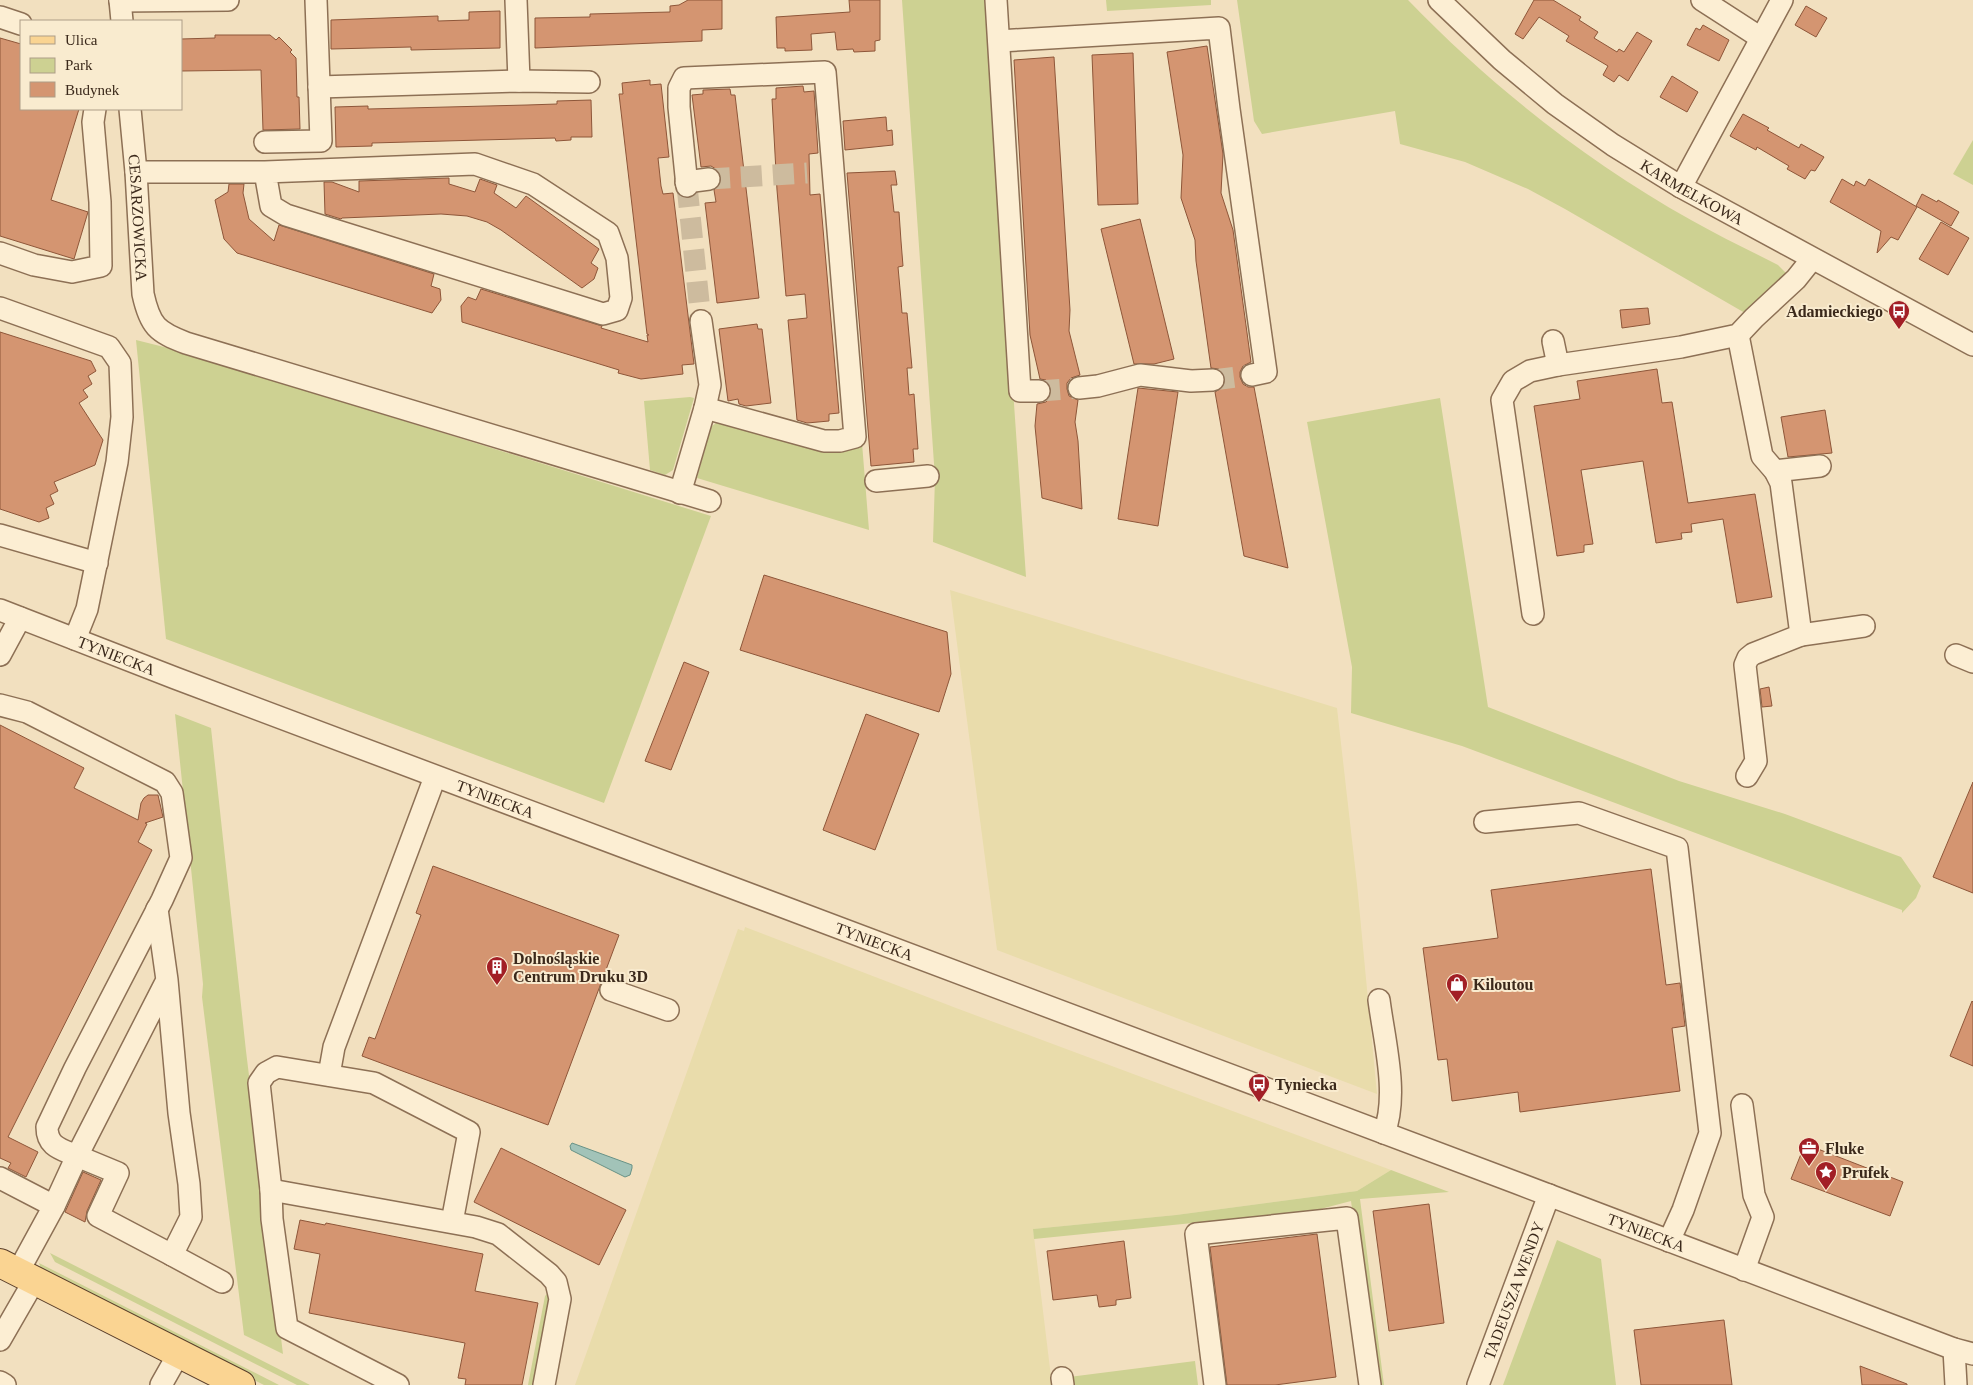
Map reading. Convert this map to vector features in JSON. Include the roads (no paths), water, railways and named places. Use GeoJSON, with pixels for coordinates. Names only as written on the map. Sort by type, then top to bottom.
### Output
{"type":"FeatureCollection","features":[{"type":"Feature","properties":{"kind":"main road"},"geometry":{"type":"LineString","coordinates":[[18,1272],[241,1385]]}},
{"type":"Feature","properties":{"kind":"street"},"geometry":{"type":"LineString","coordinates":[[121,7],[228,0]]}},
{"type":"Feature","properties":{"kind":"street"},"geometry":{"type":"LineString","coordinates":[[265,142],[321,141],[316,0]]}},
{"type":"Feature","properties":{"kind":"street"},"geometry":{"type":"LineString","coordinates":[[516,0],[519,81]]}},
{"type":"Feature","properties":{"kind":"street"},"geometry":{"type":"LineString","coordinates":[[996,0],[1020,391],[1039,391]]}},
{"type":"Feature","properties":{"kind":"street","name":"KARMELKOWA"},"geometry":{"type":"LineString","coordinates":[[1439,0],[1502,60],[1555,104],[1614,145],[1680,187],[1973,345]]}},
{"type":"Feature","properties":{"kind":"street"},"geometry":{"type":"LineString","coordinates":[[1702,0],[1761,38]]}},
{"type":"Feature","properties":{"kind":"street"},"geometry":{"type":"LineString","coordinates":[[1680,187],[1782,0]]}},
{"type":"Feature","properties":{"kind":"street"},"geometry":{"type":"LineString","coordinates":[[0,17],[20,24]]}},
{"type":"Feature","properties":{"kind":"street"},"geometry":{"type":"LineString","coordinates":[[999,41],[1220,28],[1229,108],[1266,372],[1252,375]]}},
{"type":"Feature","properties":{"kind":"street"},"geometry":{"type":"LineString","coordinates":[[705,408],[824,441],[840,441],[855,437],[826,72],[684,78],[680,82],[679,107],[686,184],[709,179]]}},
{"type":"Feature","properties":{"kind":"street"},"geometry":{"type":"LineString","coordinates":[[319,87],[519,81],[589,82]]}},
{"type":"Feature","properties":{"kind":"street"},"geometry":{"type":"LineString","coordinates":[[0,253],[34,265],[72,272],[101,266],[100,202],[93,122],[95,110]]}},
{"type":"Feature","properties":{"kind":"street","name":"CESARZOWICKA"},"geometry":{"type":"LineString","coordinates":[[130,110],[136,172],[143,294],[146,308],[153,324],[164,334],[186,343],[680,493]]}},
{"type":"Feature","properties":{"kind":"street"},"geometry":{"type":"LineString","coordinates":[[136,172],[266,172],[475,164],[533,184],[608,232],[617,258],[621,298],[617,310],[603,314],[286,215],[271,206],[266,172]]}},
{"type":"Feature","properties":{"kind":"street"},"geometry":{"type":"LineString","coordinates":[[1533,614],[1502,400],[1513,381],[1530,371],[1558,365],[1681,347],[1738,335],[1796,279],[1812,259]]}},
{"type":"Feature","properties":{"kind":"street"},"geometry":{"type":"LineString","coordinates":[[0,308],[109,347],[120,362],[122,417],[117,462],[87,609],[75,639]]}},
{"type":"Feature","properties":{"kind":"street"},"geometry":{"type":"LineString","coordinates":[[701,321],[710,385],[680,493],[710,500]]}},
{"type":"Feature","properties":{"kind":"street"},"geometry":{"type":"LineString","coordinates":[[1738,335],[1757,440],[1762,456],[1775,471],[1781,483],[1801,634]]}},
{"type":"Feature","properties":{"kind":"street"},"geometry":{"type":"LineString","coordinates":[[1553,341],[1558,365]]}},
{"type":"Feature","properties":{"kind":"street"},"geometry":{"type":"LineString","coordinates":[[1079,388],[1098,386],[1140,375],[1191,381],[1213,380]]}},
{"type":"Feature","properties":{"kind":"street"},"geometry":{"type":"LineString","coordinates":[[1775,471],[1820,466]]}},
{"type":"Feature","properties":{"kind":"street"},"geometry":{"type":"LineString","coordinates":[[876,481],[928,476]]}},
{"type":"Feature","properties":{"kind":"street"},"geometry":{"type":"LineString","coordinates":[[0,535],[97,563]]}},
{"type":"Feature","properties":{"kind":"street"},"geometry":{"type":"LineString","coordinates":[[0,656],[10,614]]}},
{"type":"Feature","properties":{"kind":"street","name":"TYNIECKA"},"geometry":{"type":"LineString","coordinates":[[10,614],[1963,1352]]}},
{"type":"Feature","properties":{"kind":"street"},"geometry":{"type":"LineString","coordinates":[[1747,776],[1756,761],[1745,665],[1748,658],[1753,654],[1801,634],[1864,626]]}},
{"type":"Feature","properties":{"kind":"street"},"geometry":{"type":"LineString","coordinates":[[0,705],[27,712],[165,782],[172,793],[181,858],[157,909],[75,1068],[47,1127],[47,1137],[53,1145],[118,1173],[98,1216],[222,1282]]}},
{"type":"Feature","properties":{"kind":"street"},"geometry":{"type":"LineString","coordinates":[[329,1076],[334,1046],[435,776]]}},
{"type":"Feature","properties":{"kind":"street"},"geometry":{"type":"LineString","coordinates":[[1486,822],[1579,813],[1677,848],[1710,1133],[1683,1210],[1669,1241]]}},
{"type":"Feature","properties":{"kind":"street"},"geometry":{"type":"LineString","coordinates":[[157,909],[164,950],[191,1217],[172,1256]]}},
{"type":"Feature","properties":{"kind":"street"},"geometry":{"type":"LineString","coordinates":[[136,949],[164,950]]}},
{"type":"Feature","properties":{"kind":"street"},"geometry":{"type":"LineString","coordinates":[[0,1340],[18,1272],[54,1206],[77,1156],[167,980]]}},
{"type":"Feature","properties":{"kind":"street"},"geometry":{"type":"LineString","coordinates":[[611,990],[668,1010]]}},
{"type":"Feature","properties":{"kind":"street"},"geometry":{"type":"LineString","coordinates":[[1378,1000],[1391,1110],[1384,1133]]}},
{"type":"Feature","properties":{"kind":"street"},"geometry":{"type":"LineString","coordinates":[[398,1385],[287,1328],[272,1220],[271,1190],[259,1083],[266,1073],[278,1067],[374,1083],[469,1132],[452,1222]]}},
{"type":"Feature","properties":{"kind":"street"},"geometry":{"type":"LineString","coordinates":[[1742,1105],[1754,1195],[1763,1217],[1744,1270]]}},
{"type":"Feature","properties":{"kind":"street"},"geometry":{"type":"LineString","coordinates":[[0,1178],[54,1206]]}},
{"type":"Feature","properties":{"kind":"street"},"geometry":{"type":"LineString","coordinates":[[271,1190],[452,1222],[498,1234],[549,1274],[556,1282],[560,1299],[544,1385]]}},
{"type":"Feature","properties":{"kind":"street","name":"TADEUSZA WENDY"},"geometry":{"type":"LineString","coordinates":[[1478,1385],[1549,1195]]}},
{"type":"Feature","properties":{"kind":"street"},"geometry":{"type":"LineString","coordinates":[[1215,1385],[1196,1234],[1347,1218],[1370,1385]]}},
{"type":"Feature","properties":{"kind":"street"},"geometry":{"type":"LineString","coordinates":[[1956,1385],[1963,1352]]}},
{"type":"Feature","properties":{"kind":"street"},"geometry":{"type":"LineString","coordinates":[[160,1385],[179,1353]]}},
{"type":"Feature","properties":{"kind":"street"},"geometry":{"type":"LineString","coordinates":[[0,1382],[5,1385]]}},
{"type":"Feature","properties":{"kind":"water"},"geometry":{"type":"Polygon","coordinates":[[[572,1143],[632,1165],[630,1175],[625,1177],[571,1150],[570,1146],[572,1143]]]}},
{"type":"Feature","properties":{"kind":"tunnel"},"geometry":{"type":"LineString","coordinates":[[709,179],[807,173]]}},
{"type":"Feature","properties":{"kind":"tunnel"},"geometry":{"type":"LineString","coordinates":[[687,186],[701,321]]}},
{"type":"Feature","properties":{"kind":"tunnel"},"geometry":{"type":"LineString","coordinates":[[1213,380],[1252,375]]}},
{"type":"Feature","properties":{"kind":"tunnel"},"geometry":{"type":"LineString","coordinates":[[1039,391],[1079,388]]}},
{"type":"Feature","properties":{"kind":"place","name":"Adamieckiego"},"geometry":{"type":"Point","coordinates":[1899,330]}},
{"type":"Feature","properties":{"kind":"place","name":"Dolnośląskie Centrum Druku 3D"},"geometry":{"type":"Point","coordinates":[497,986]}},
{"type":"Feature","properties":{"kind":"place","name":"Kiloutou"},"geometry":{"type":"Point","coordinates":[1457,1003]}},
{"type":"Feature","properties":{"kind":"place","name":"Tyniecka"},"geometry":{"type":"Point","coordinates":[1259,1103]}},
{"type":"Feature","properties":{"kind":"place","name":"Fluke"},"geometry":{"type":"Point","coordinates":[1809,1167]}},
{"type":"Feature","properties":{"kind":"place","name":"Prufek"},"geometry":{"type":"Point","coordinates":[1826,1191]}}]}
